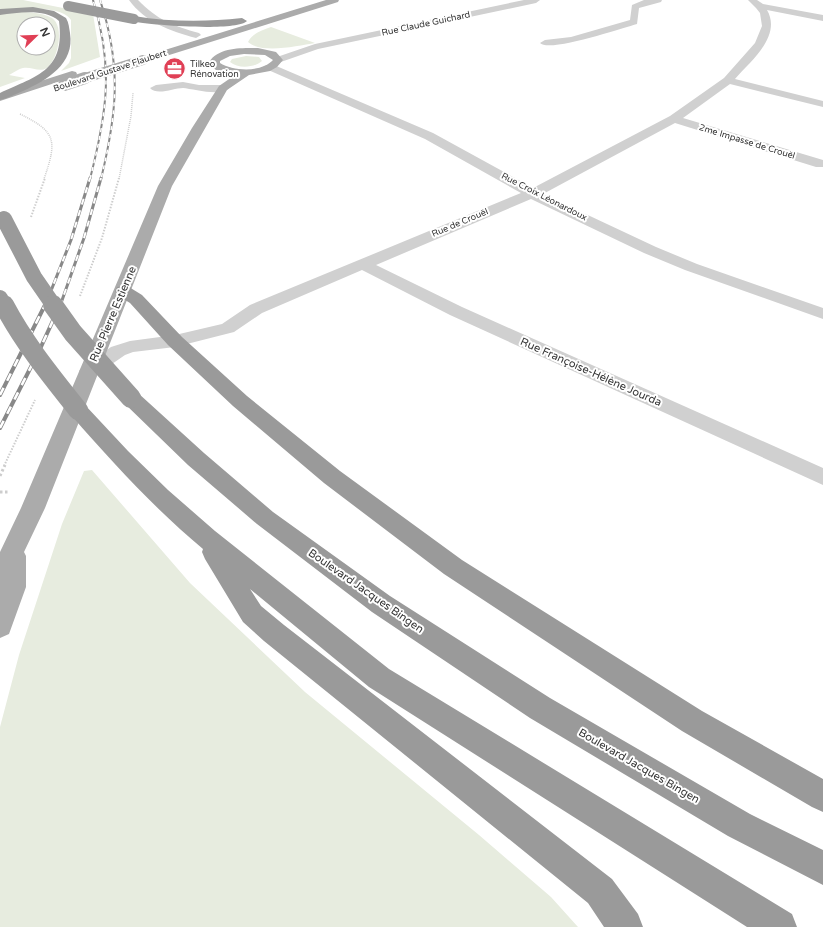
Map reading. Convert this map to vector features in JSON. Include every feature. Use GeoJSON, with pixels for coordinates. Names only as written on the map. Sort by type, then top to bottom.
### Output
{"type":"FeatureCollection","features":[{"type":"Feature","properties":{"kind":"highway"},"geometry":{"type":"LineString","coordinates":[[65,5],[165,25],[245,25]]}},
{"type":"Feature","properties":{"kind":"highway"},"geometry":{"type":"LineString","coordinates":[[0,12],[31,10],[55,14],[63,20],[65,40],[65,53],[58,64],[44,76],[0,102]]}},
{"type":"Feature","properties":{"kind":"highway","name":"Boulevard Jacques Bingen"},"geometry":{"type":"LineString","coordinates":[[2,215],[34,277],[73,333],[131,398],[196,459],[265,518],[381,604],[540,708],[739,825],[823,868]]}},
{"type":"Feature","properties":{"kind":"highway"},"geometry":{"type":"LineString","coordinates":[[123,291],[136,300],[175,341],[240,400],[332,477],[453,567],[692,720],[823,796]]}},
{"type":"Feature","properties":{"kind":"highway"},"geometry":{"type":"LineString","coordinates":[[0,298],[6,310],[46,370],[78,410],[120,456],[160,496],[206,538],[379,678],[779,927]]}},
{"type":"Feature","properties":{"kind":"highway"},"geometry":{"type":"LineString","coordinates":[[206,538],[252,614],[600,891],[625,927]]}},
{"type":"Feature","properties":{"kind":"main road"},"geometry":{"type":"LineString","coordinates":[[245,25],[311,0]]}},
{"type":"Feature","properties":{"kind":"main road"},"geometry":{"type":"LineString","coordinates":[[208,36],[335,0]]}},
{"type":"Feature","properties":{"kind":"main road"},"geometry":{"type":"LineString","coordinates":[[188,25],[208,36],[224,55]]}},
{"type":"Feature","properties":{"kind":"main road"},"geometry":{"type":"LineString","coordinates":[[240,49],[245,25]]}},
{"type":"Feature","properties":{"kind":"main road","name":"Boulevard Gustave Flaubert"},"geometry":{"type":"LineString","coordinates":[[0,102],[64,85],[196,35],[220,36],[245,25]]}},
{"type":"Feature","properties":{"kind":"main road","name":"Boulevard Gustave Flaubert"},"geometry":{"type":"LineString","coordinates":[[0,102],[72,74],[208,36]]}},
{"type":"Feature","properties":{"kind":"main road"},"geometry":{"type":"LineString","coordinates":[[202,60],[221,75],[246,72],[274,63],[275,55],[266,52],[240,49],[220,36]]}},
{"type":"Feature","properties":{"kind":"main road"},"geometry":{"type":"LineString","coordinates":[[221,75],[216,60],[224,55],[240,49]]}},
{"type":"Feature","properties":{"kind":"main road"},"geometry":{"type":"LineString","coordinates":[[144,55],[187,58]]}},
{"type":"Feature","properties":{"kind":"main road","name":"Rue Pierre Estienne"},"geometry":{"type":"LineString","coordinates":[[0,578],[7,554],[33,508],[165,186],[198,128],[221,75],[246,72]]}},
{"type":"Feature","properties":{"kind":"main road","name":"Rue Pierre Estienne"},"geometry":{"type":"LineString","coordinates":[[0,626],[13,587],[7,554]]}},
{"type":"Feature","properties":{"kind":"street"},"geometry":{"type":"LineString","coordinates":[[133,0],[143,11],[165,25],[196,35]]}},
{"type":"Feature","properties":{"kind":"street"},"geometry":{"type":"LineString","coordinates":[[144,0],[160,14],[176,22],[188,25]]}},
{"type":"Feature","properties":{"kind":"street","name":"Rue Claude Guichard"},"geometry":{"type":"LineString","coordinates":[[266,52],[315,47],[536,0]]}},
{"type":"Feature","properties":{"kind":"street"},"geometry":{"type":"LineString","coordinates":[[545,43],[572,40],[634,22],[635,7],[647,2],[658,0]]}},
{"type":"Feature","properties":{"kind":"street"},"geometry":{"type":"LineString","coordinates":[[756,3],[823,18]]}},
{"type":"Feature","properties":{"kind":"street","name":"Rue de Crouël"},"geometry":{"type":"LineString","coordinates":[[89,371],[118,351],[130,347],[175,341],[228,328],[256,309],[532,193],[595,162],[674,119],[728,80],[760,44],[767,26],[764,14],[756,3]]}},
{"type":"Feature","properties":{"kind":"street"},"geometry":{"type":"LineString","coordinates":[[165,25],[173,38]]}},
{"type":"Feature","properties":{"kind":"street","name":"Rue Claude Guichard"},"geometry":{"type":"LineString","coordinates":[[274,63],[315,47]]}},
{"type":"Feature","properties":{"kind":"street","name":"Rue Croix Léonardoux"},"geometry":{"type":"LineString","coordinates":[[274,63],[429,136],[532,193],[650,250],[692,267],[823,314]]}},
{"type":"Feature","properties":{"kind":"street"},"geometry":{"type":"LineString","coordinates":[[156,88],[182,85],[199,88],[221,75]]}},
{"type":"Feature","properties":{"kind":"street"},"geometry":{"type":"LineString","coordinates":[[728,80],[823,104]]}},
{"type":"Feature","properties":{"kind":"street","name":"2me Impasse de Crouël"},"geometry":{"type":"LineString","coordinates":[[674,119],[821,164]]}},
{"type":"Feature","properties":{"kind":"street","name":"Rue Françoise-Hélène Jourda"},"geometry":{"type":"LineString","coordinates":[[362,264],[456,311],[823,477]]}},
{"type":"Feature","properties":{"kind":"path"},"geometry":{"type":"LineString","coordinates":[[78,300],[102,236],[122,166],[130,122],[133,88]]}},
{"type":"Feature","properties":{"kind":"path"},"geometry":{"type":"LineString","coordinates":[[0,102],[32,119],[45,129],[52,140],[51,156],[29,223]]}},
{"type":"Feature","properties":{"kind":"path"},"geometry":{"type":"LineString","coordinates":[[0,476],[35,400]]}},
{"type":"Feature","properties":{"kind":"shaded area"},"geometry":{"type":"Polygon","coordinates":[[[0,0],[23,0],[93,14],[100,57],[61,71],[69,63],[71,58],[71,20],[66,15],[49,10],[0,10],[0,0]]]}},
{"type":"Feature","properties":{"kind":"shaded area"},"geometry":{"type":"Polygon","coordinates":[[[29,12],[48,16],[16,16],[16,56],[55,56],[51,64],[47,68],[41,70],[26,68],[19,69],[9,75],[25,78],[0,87],[0,13],[29,12]]]}},
{"type":"Feature","properties":{"kind":"shaded area"},"geometry":{"type":"Polygon","coordinates":[[[56,22],[59,35],[56,53],[56,22]]]}},
{"type":"Feature","properties":{"kind":"shaded area"},"geometry":{"type":"Polygon","coordinates":[[[271,27],[315,43],[280,48],[262,48],[254,46],[248,42],[255,34],[271,27]]]}},
{"type":"Feature","properties":{"kind":"shaded area"},"geometry":{"type":"Polygon","coordinates":[[[246,56],[259,57],[262,61],[255,65],[246,67],[237,66],[230,62],[232,59],[246,56]]]}},
{"type":"Feature","properties":{"kind":"shaded area"},"geometry":{"type":"Polygon","coordinates":[[[92,470],[190,583],[305,692],[479,835],[551,897],[578,927],[0,927],[0,727],[19,655],[62,524],[84,471],[92,470]]]}},
{"type":"Feature","properties":{"kind":"railway"},"geometry":{"type":"LineString","coordinates":[[90,179],[101,132],[106,90],[104,47],[100,24],[93,0]]}},
{"type":"Feature","properties":{"kind":"railway"},"geometry":{"type":"LineString","coordinates":[[100,0],[112,47],[115,90],[111,132],[101,179]]}},
{"type":"Feature","properties":{"kind":"railway"},"geometry":{"type":"LineString","coordinates":[[45,306],[71,240],[90,178]]}},
{"type":"Feature","properties":{"kind":"railway"},"geometry":{"type":"LineString","coordinates":[[60,306],[84,238],[101,178]]}},
{"type":"Feature","properties":{"kind":"railway"},"geometry":{"type":"LineString","coordinates":[[0,395],[45,305]]}},
{"type":"Feature","properties":{"kind":"railway"},"geometry":{"type":"LineString","coordinates":[[0,428],[40,349],[60,305]]}},
{"type":"Feature","properties":{"kind":"place","name":"Tilkeo Rénovation"},"geometry":{"type":"Point","coordinates":[175,69]}}]}
